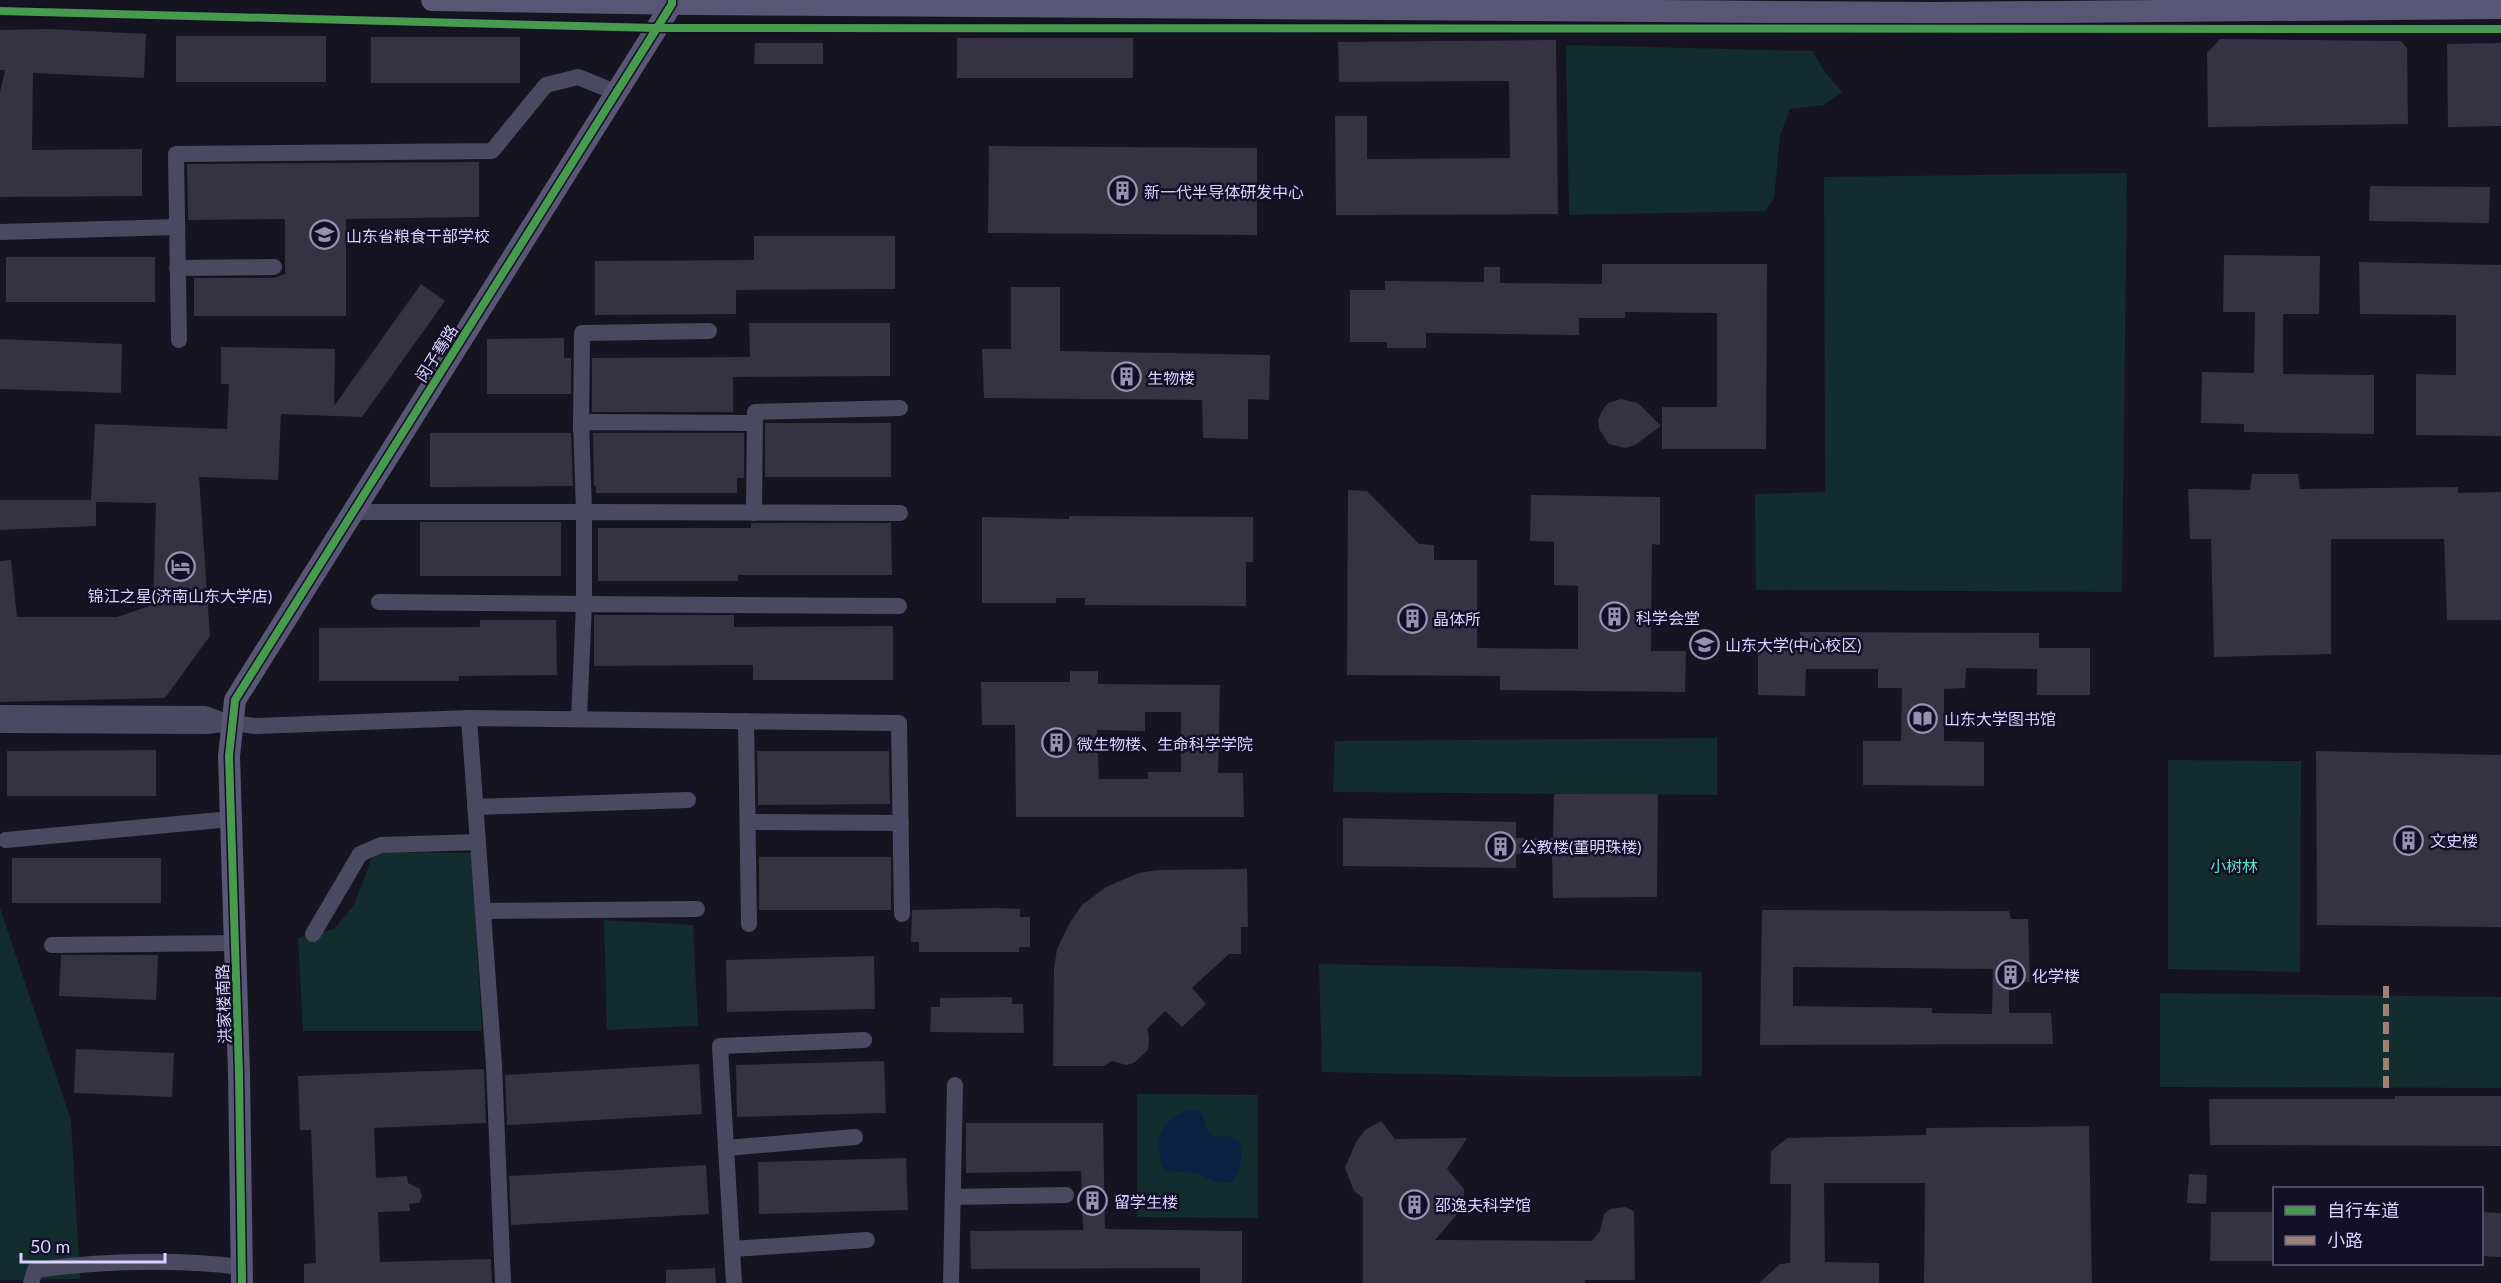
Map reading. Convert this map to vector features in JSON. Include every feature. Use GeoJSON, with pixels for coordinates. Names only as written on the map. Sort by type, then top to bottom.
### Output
{"type":"FeatureCollection","features":[{"type":"Feature","properties":{"kind":"main road"},"geometry":{"type":"LineString","coordinates":[[432,0],[2501,8]]}},
{"type":"Feature","properties":{"kind":"main road","name":"闵子骞路"},"geometry":{"type":"LineString","coordinates":[[231,723],[235,700],[672,2]]}},
{"type":"Feature","properties":{"kind":"main road","name":"洪家楼南路"},"geometry":{"type":"LineString","coordinates":[[231,723],[229,756],[242,1275]]}},
{"type":"Feature","properties":{"kind":"street"},"geometry":{"type":"LineString","coordinates":[[178,340],[176,154],[492,151],[546,85],[578,77],[615,92]]}},
{"type":"Feature","properties":{"kind":"street"},"geometry":{"type":"LineString","coordinates":[[0,232],[177,227]]}},
{"type":"Feature","properties":{"kind":"street"},"geometry":{"type":"LineString","coordinates":[[177,268],[273,267]]}},
{"type":"Feature","properties":{"kind":"street"},"geometry":{"type":"LineString","coordinates":[[581,429],[582,333],[709,331]]}},
{"type":"Feature","properties":{"kind":"street"},"geometry":{"type":"LineString","coordinates":[[754,513],[755,412],[900,408]]}},
{"type":"Feature","properties":{"kind":"street"},"geometry":{"type":"LineString","coordinates":[[579,719],[584,604],[581,422],[755,423]]}},
{"type":"Feature","properties":{"kind":"street"},"geometry":{"type":"LineString","coordinates":[[352,512],[900,513]]}},
{"type":"Feature","properties":{"kind":"street"},"geometry":{"type":"LineString","coordinates":[[379,602],[899,606]]}},
{"type":"Feature","properties":{"kind":"street"},"geometry":{"type":"LineString","coordinates":[[0,713],[205,714],[231,723],[256,726],[469,718],[899,723],[902,914]]}},
{"type":"Feature","properties":{"kind":"street"},"geometry":{"type":"LineString","coordinates":[[469,718],[494,1065],[503,1283]]}},
{"type":"Feature","properties":{"kind":"street"},"geometry":{"type":"LineString","coordinates":[[746,721],[750,924]]}},
{"type":"Feature","properties":{"kind":"street"},"geometry":{"type":"LineString","coordinates":[[0,725],[207,726],[231,723]]}},
{"type":"Feature","properties":{"kind":"street"},"geometry":{"type":"LineString","coordinates":[[475,807],[688,800]]}},
{"type":"Feature","properties":{"kind":"street"},"geometry":{"type":"LineString","coordinates":[[6,840],[231,819]]}},
{"type":"Feature","properties":{"kind":"street"},"geometry":{"type":"LineString","coordinates":[[748,822],[901,823]]}},
{"type":"Feature","properties":{"kind":"street"},"geometry":{"type":"LineString","coordinates":[[313,934],[360,854],[381,845],[478,842]]}},
{"type":"Feature","properties":{"kind":"street"},"geometry":{"type":"LineString","coordinates":[[483,912],[697,909]]}},
{"type":"Feature","properties":{"kind":"street"},"geometry":{"type":"LineString","coordinates":[[52,945],[235,943]]}},
{"type":"Feature","properties":{"kind":"street"},"geometry":{"type":"LineString","coordinates":[[734,1283],[720,1046],[864,1040]]}},
{"type":"Feature","properties":{"kind":"street"},"geometry":{"type":"LineString","coordinates":[[951,1283],[955,1085]]}},
{"type":"Feature","properties":{"kind":"street"},"geometry":{"type":"LineString","coordinates":[[726,1148],[855,1137]]}},
{"type":"Feature","properties":{"kind":"street"},"geometry":{"type":"LineString","coordinates":[[953,1197],[1066,1195]]}},
{"type":"Feature","properties":{"kind":"street"},"geometry":{"type":"LineString","coordinates":[[732,1249],[867,1240]]}},
{"type":"Feature","properties":{"kind":"street"},"geometry":{"type":"LineString","coordinates":[[31,1283],[35,1270],[89,1263],[220,1265],[242,1275]]}},
{"type":"Feature","properties":{"kind":"green space"},"geometry":{"type":"Polygon","coordinates":[[[1566,45],[1813,51],[1824,71],[1842,92],[1824,105],[1790,109],[1780,136],[1774,198],[1765,211],[1569,215],[1566,45]]]}},
{"type":"Feature","properties":{"kind":"green space"},"geometry":{"type":"Polygon","coordinates":[[[2127,173],[2122,592],[1756,590],[1755,494],[1825,492],[1824,177],[2127,173]]]}},
{"type":"Feature","properties":{"kind":"green space"},"geometry":{"type":"Polygon","coordinates":[[[1717,738],[1717,795],[1333,792],[1335,741],[1717,738]]]}},
{"type":"Feature","properties":{"kind":"green space","name":"小树林"},"geometry":{"type":"Polygon","coordinates":[[[2168,760],[2301,761],[2300,972],[2168,969],[2168,760]]]}},
{"type":"Feature","properties":{"kind":"green space"},"geometry":{"type":"Polygon","coordinates":[[[374,852],[472,853],[482,1031],[303,1031],[298,938],[334,929],[354,905],[374,852]]]}},
{"type":"Feature","properties":{"kind":"green space"},"geometry":{"type":"Polygon","coordinates":[[[0,908],[71,1120],[80,1279],[0,1280],[0,908]]]}},
{"type":"Feature","properties":{"kind":"green space"},"geometry":{"type":"Polygon","coordinates":[[[604,920],[693,925],[698,1026],[607,1030],[604,920]]]}},
{"type":"Feature","properties":{"kind":"green space"},"geometry":{"type":"Polygon","coordinates":[[[1319,964],[1702,972],[1702,1076],[1567,1077],[1322,1072],[1319,964]]]}},
{"type":"Feature","properties":{"kind":"green space"},"geometry":{"type":"Polygon","coordinates":[[[2160,993],[2501,997],[2501,1088],[2160,1087],[2160,993]]]}},
{"type":"Feature","properties":{"kind":"green space"},"geometry":{"type":"Polygon","coordinates":[[[1137,1094],[1258,1095],[1258,1218],[1137,1217],[1137,1094]]]}},
{"type":"Feature","properties":{"kind":"water"},"geometry":{"type":"Polygon","coordinates":[[[1197,1109],[1203,1117],[1208,1132],[1214,1138],[1224,1135],[1240,1141],[1240,1163],[1231,1183],[1215,1182],[1197,1173],[1165,1171],[1159,1149],[1162,1131],[1175,1117],[1197,1109]]]}},
{"type":"Feature","properties":{"kind":"building"},"geometry":{"type":"Polygon","coordinates":[[[49,29],[146,34],[144,78],[33,73],[32,150],[142,149],[142,196],[0,197],[0,92],[5,70],[0,70],[0,30],[49,29]]]}},
{"type":"Feature","properties":{"kind":"building"},"geometry":{"type":"Polygon","coordinates":[[[176,36],[326,36],[326,82],[176,82],[176,36]]]}},
{"type":"Feature","properties":{"kind":"building"},"geometry":{"type":"Polygon","coordinates":[[[371,37],[520,37],[520,83],[371,83],[371,37]]]}},
{"type":"Feature","properties":{"kind":"building"},"geometry":{"type":"Polygon","coordinates":[[[957,38],[1133,38],[1133,78],[957,78],[957,38]]]}},
{"type":"Feature","properties":{"kind":"building"},"geometry":{"type":"Polygon","coordinates":[[[2220,39],[2401,41],[2407,48],[2408,124],[2208,127],[2207,53],[2220,39]]]}},
{"type":"Feature","properties":{"kind":"building"},"geometry":{"type":"Polygon","coordinates":[[[1556,40],[1558,214],[1336,215],[1335,116],[1367,116],[1367,159],[1510,158],[1509,81],[1339,82],[1338,42],[1556,40]]]}},
{"type":"Feature","properties":{"kind":"building"},"geometry":{"type":"Polygon","coordinates":[[[755,43],[823,43],[823,64],[754,64],[755,43]]]}},
{"type":"Feature","properties":{"kind":"building"},"geometry":{"type":"Polygon","coordinates":[[[2501,43],[2501,126],[2448,127],[2447,44],[2501,43]]]}},
{"type":"Feature","properties":{"kind":"building","name":"新一代半导体研发中心"},"geometry":{"type":"Polygon","coordinates":[[[989,146],[1257,148],[1257,235],[988,233],[989,146]]]}},
{"type":"Feature","properties":{"kind":"building"},"geometry":{"type":"Polygon","coordinates":[[[479,162],[479,217],[346,219],[346,316],[194,316],[194,278],[274,278],[285,274],[285,219],[188,220],[187,164],[479,162]]]}},
{"type":"Feature","properties":{"kind":"building"},"geometry":{"type":"Polygon","coordinates":[[[2370,186],[2490,187],[2489,223],[2369,221],[2370,186]]]}},
{"type":"Feature","properties":{"kind":"building"},"geometry":{"type":"Polygon","coordinates":[[[754,236],[895,236],[895,289],[736,290],[736,314],[595,315],[595,261],[754,260],[754,236]]]}},
{"type":"Feature","properties":{"kind":"building"},"geometry":{"type":"Polygon","coordinates":[[[2224,255],[2320,256],[2319,314],[2283,314],[2283,374],[2374,375],[2374,434],[2244,432],[2244,424],[2201,423],[2202,372],[2254,373],[2255,312],[2223,312],[2224,255]]]}},
{"type":"Feature","properties":{"kind":"building"},"geometry":{"type":"Polygon","coordinates":[[[6,257],[155,257],[155,302],[6,302],[6,257]]]}},
{"type":"Feature","properties":{"kind":"building"},"geometry":{"type":"Polygon","coordinates":[[[2359,262],[2501,265],[2501,436],[2416,435],[2416,374],[2456,375],[2456,315],[2360,314],[2359,262]]]}},
{"type":"Feature","properties":{"kind":"building"},"geometry":{"type":"Polygon","coordinates":[[[1602,264],[1767,264],[1766,449],[1662,449],[1662,407],[1717,407],[1717,313],[1625,312],[1625,318],[1579,318],[1579,335],[1426,333],[1426,348],[1387,348],[1387,342],[1350,342],[1350,290],[1385,290],[1385,281],[1484,282],[1484,267],[1500,267],[1500,283],[1602,284],[1602,264]]]}},
{"type":"Feature","properties":{"kind":"building"},"geometry":{"type":"Polygon","coordinates":[[[421,284],[445,301],[362,417],[281,414],[278,480],[199,477],[210,636],[165,698],[0,702],[0,561],[11,560],[17,617],[117,617],[153,605],[156,503],[96,502],[96,526],[0,530],[0,500],[91,500],[95,424],[227,429],[229,384],[221,384],[221,347],[335,349],[334,406],[421,284]]]}},
{"type":"Feature","properties":{"kind":"building","name":"生物楼"},"geometry":{"type":"Polygon","coordinates":[[[1011,287],[1060,287],[1060,351],[1270,355],[1269,400],[1248,399],[1248,439],[1203,438],[1202,400],[984,398],[982,349],[1011,349],[1011,287]]]}},
{"type":"Feature","properties":{"kind":"building"},"geometry":{"type":"Polygon","coordinates":[[[749,323],[890,323],[890,376],[733,377],[733,412],[592,412],[592,358],[750,357],[749,323]]]}},
{"type":"Feature","properties":{"kind":"building"},"geometry":{"type":"Polygon","coordinates":[[[564,338],[564,358],[571,358],[571,394],[487,394],[487,339],[564,338]]]}},
{"type":"Feature","properties":{"kind":"building"},"geometry":{"type":"Polygon","coordinates":[[[0,339],[122,344],[121,393],[0,389],[0,339]]]}},
{"type":"Feature","properties":{"kind":"building"},"geometry":{"type":"Polygon","coordinates":[[[1621,399],[1638,403],[1661,426],[1635,445],[1626,448],[1609,444],[1599,429],[1598,420],[1608,403],[1621,399]]]}},
{"type":"Feature","properties":{"kind":"building"},"geometry":{"type":"Polygon","coordinates":[[[765,423],[891,423],[891,477],[765,477],[765,423]]]}},
{"type":"Feature","properties":{"kind":"building"},"geometry":{"type":"Polygon","coordinates":[[[430,433],[571,433],[573,486],[430,487],[430,433]]]}},
{"type":"Feature","properties":{"kind":"building"},"geometry":{"type":"Polygon","coordinates":[[[593,433],[744,433],[744,478],[737,478],[737,493],[596,493],[593,433]]]}},
{"type":"Feature","properties":{"kind":"building"},"geometry":{"type":"Polygon","coordinates":[[[2252,474],[2298,474],[2300,489],[2458,487],[2458,493],[2501,492],[2501,620],[2447,620],[2444,539],[2331,539],[2331,654],[2214,657],[2211,539],[2190,539],[2188,489],[2250,490],[2252,474]]]}},
{"type":"Feature","properties":{"kind":"building"},"geometry":{"type":"Polygon","coordinates":[[[1348,490],[1367,491],[1419,544],[1434,545],[1434,560],[1477,560],[1477,648],[1578,649],[1578,586],[1554,585],[1554,542],[1530,541],[1531,495],[1660,497],[1660,545],[1652,544],[1651,651],[1686,651],[1685,692],[1500,690],[1500,676],[1347,675],[1348,490]]]}},
{"type":"Feature","properties":{"kind":"building"},"geometry":{"type":"Polygon","coordinates":[[[1069,516],[1253,517],[1253,562],[1246,562],[1246,606],[1085,605],[1085,598],[1056,598],[1056,603],[982,603],[982,517],[1069,519],[1069,516]]]}},
{"type":"Feature","properties":{"kind":"building"},"geometry":{"type":"Polygon","coordinates":[[[420,522],[561,522],[561,576],[420,576],[420,522]]]}},
{"type":"Feature","properties":{"kind":"building"},"geometry":{"type":"Polygon","coordinates":[[[751,523],[891,523],[892,575],[738,575],[738,581],[598,581],[598,528],[751,528],[751,523]]]}},
{"type":"Feature","properties":{"kind":"building"},"geometry":{"type":"Polygon","coordinates":[[[594,615],[734,615],[734,627],[893,626],[893,680],[753,680],[753,665],[594,666],[594,615]]]}},
{"type":"Feature","properties":{"kind":"building"},"geometry":{"type":"Polygon","coordinates":[[[480,620],[556,620],[557,675],[459,676],[459,681],[319,681],[319,628],[480,627],[480,620]]]}},
{"type":"Feature","properties":{"kind":"building","name":"山东大学图书馆"},"geometry":{"type":"Polygon","coordinates":[[[1800,632],[2039,633],[2039,648],[2090,648],[2090,695],[2037,695],[2037,669],[1966,668],[1965,688],[1944,689],[1944,741],[1984,742],[1984,786],[1863,785],[1863,741],[1901,741],[1902,688],[1878,688],[1878,669],[1806,669],[1805,696],[1758,695],[1758,644],[1800,644],[1800,632]]]}},
{"type":"Feature","properties":{"kind":"building","name":"微生物楼、生命科学学院"},"geometry":{"type":"Polygon","coordinates":[[[1070,671],[1098,671],[1098,684],[1220,685],[1218,773],[1243,773],[1244,817],[1016,817],[1015,725],[982,725],[981,682],[1070,682],[1070,671]],[[1145,712],[1145,731],[1097,730],[1099,779],[1148,779],[1148,772],[1181,772],[1181,712],[1145,712]]]}},
{"type":"Feature","properties":{"kind":"building"},"geometry":{"type":"Polygon","coordinates":[[[156,750],[156,796],[7,796],[7,751],[156,750]]]}},
{"type":"Feature","properties":{"kind":"building"},"geometry":{"type":"Polygon","coordinates":[[[757,751],[889,751],[890,804],[758,805],[757,751]]]}},
{"type":"Feature","properties":{"kind":"building","name":"文史楼"},"geometry":{"type":"Polygon","coordinates":[[[2316,751],[2501,755],[2501,927],[2317,925],[2316,751]]]}},
{"type":"Feature","properties":{"kind":"building","name":"公教楼(董明珠楼)"},"geometry":{"type":"Polygon","coordinates":[[[1554,794],[1658,794],[1657,897],[1553,898],[1552,854],[1516,854],[1516,868],[1343,866],[1343,818],[1516,822],[1516,838],[1553,838],[1554,794]]]}},
{"type":"Feature","properties":{"kind":"building"},"geometry":{"type":"Polygon","coordinates":[[[759,857],[891,857],[891,910],[759,910],[759,857]]]}},
{"type":"Feature","properties":{"kind":"building"},"geometry":{"type":"Polygon","coordinates":[[[12,858],[161,858],[161,903],[12,903],[12,858]]]}},
{"type":"Feature","properties":{"kind":"building"},"geometry":{"type":"Polygon","coordinates":[[[1247,869],[1248,927],[1241,927],[1241,954],[1229,954],[1192,988],[1206,1004],[1182,1027],[1165,1011],[1147,1029],[1148,1050],[1134,1063],[1126,1065],[1112,1061],[1104,1066],[1053,1066],[1054,968],[1057,949],[1070,922],[1082,905],[1106,887],[1139,873],[1157,870],[1247,869]]]}},
{"type":"Feature","properties":{"kind":"building"},"geometry":{"type":"Polygon","coordinates":[[[1020,909],[1020,917],[1030,917],[1030,947],[1019,947],[1019,952],[919,952],[919,942],[911,942],[912,910],[1020,909]]]}},
{"type":"Feature","properties":{"kind":"building","name":"化学楼"},"geometry":{"type":"Polygon","coordinates":[[[1762,910],[2009,911],[2011,919],[2028,919],[2030,982],[2009,981],[2009,1013],[2051,1013],[2053,1044],[1760,1045],[1762,910]],[[1793,967],[1793,1006],[1932,1008],[1932,1013],[1992,1014],[1993,969],[1793,967]]]}},
{"type":"Feature","properties":{"kind":"building"},"geometry":{"type":"Polygon","coordinates":[[[61,955],[158,955],[156,1000],[59,996],[61,955]]]}},
{"type":"Feature","properties":{"kind":"building"},"geometry":{"type":"Polygon","coordinates":[[[874,956],[875,1009],[727,1012],[726,960],[874,956]]]}},
{"type":"Feature","properties":{"kind":"building"},"geometry":{"type":"Polygon","coordinates":[[[1012,997],[1012,1004],[1023,1004],[1024,1033],[930,1032],[931,1007],[940,1007],[940,998],[1012,997]]]}},
{"type":"Feature","properties":{"kind":"building"},"geometry":{"type":"Polygon","coordinates":[[[76,1049],[174,1053],[172,1097],[74,1093],[76,1049]]]}},
{"type":"Feature","properties":{"kind":"building"},"geometry":{"type":"Polygon","coordinates":[[[884,1061],[886,1113],[737,1117],[736,1065],[884,1061]]]}},
{"type":"Feature","properties":{"kind":"building"},"geometry":{"type":"Polygon","coordinates":[[[699,1064],[702,1114],[507,1125],[505,1075],[699,1064]]]}},
{"type":"Feature","properties":{"kind":"building"},"geometry":{"type":"Polygon","coordinates":[[[484,1069],[486,1123],[374,1128],[376,1178],[407,1176],[408,1183],[420,1189],[422,1197],[419,1203],[409,1204],[410,1211],[378,1212],[380,1262],[491,1259],[492,1283],[304,1283],[304,1264],[316,1263],[311,1130],[300,1130],[298,1076],[484,1069]]]}},
{"type":"Feature","properties":{"kind":"building"},"geometry":{"type":"Polygon","coordinates":[[[2395,1096],[2501,1096],[2501,1146],[2210,1145],[2209,1099],[2395,1099],[2395,1096]]]}},
{"type":"Feature","properties":{"kind":"building","name":"邵逸夫科学馆"},"geometry":{"type":"Polygon","coordinates":[[[1381,1121],[1395,1139],[1467,1138],[1447,1169],[1464,1189],[1463,1207],[1435,1240],[1592,1241],[1600,1231],[1604,1214],[1610,1209],[1625,1207],[1634,1211],[1635,1280],[1585,1280],[1585,1283],[1363,1283],[1363,1198],[1354,1191],[1345,1168],[1356,1142],[1365,1130],[1381,1121]]]}},
{"type":"Feature","properties":{"kind":"building","name":"留学生楼"},"geometry":{"type":"Polygon","coordinates":[[[966,1123],[1103,1123],[1105,1229],[1242,1231],[1242,1283],[1200,1283],[1200,1268],[971,1269],[970,1231],[1083,1230],[1081,1171],[966,1173],[966,1123]]]}},
{"type":"Feature","properties":{"kind":"building"},"geometry":{"type":"Polygon","coordinates":[[[2089,1126],[2092,1283],[1924,1283],[1925,1183],[1824,1183],[1825,1262],[1879,1263],[1879,1283],[1759,1283],[1780,1264],[1790,1263],[1791,1184],[1770,1184],[1771,1151],[1787,1138],[1926,1135],[1926,1128],[2089,1126]]]}},
{"type":"Feature","properties":{"kind":"building"},"geometry":{"type":"Polygon","coordinates":[[[906,1158],[908,1210],[759,1214],[758,1162],[906,1158]]]}},
{"type":"Feature","properties":{"kind":"building"},"geometry":{"type":"Polygon","coordinates":[[[706,1165],[709,1214],[511,1225],[509,1176],[706,1165]]]}},
{"type":"Feature","properties":{"kind":"building"},"geometry":{"type":"Polygon","coordinates":[[[2189,1174],[2207,1175],[2206,1204],[2187,1203],[2189,1174]]]}},
{"type":"Feature","properties":{"kind":"building"},"geometry":{"type":"Polygon","coordinates":[[[2211,1212],[2273,1212],[2273,1261],[2210,1261],[2211,1212]]]}},
{"type":"Feature","properties":{"kind":"building"},"geometry":{"type":"Polygon","coordinates":[[[2483,1212],[2501,1213],[2501,1257],[2483,1256],[2483,1212]]]}},
{"type":"Feature","properties":{"kind":"building"},"geometry":{"type":"Polygon","coordinates":[[[715,1268],[716,1283],[666,1283],[666,1270],[715,1268]]]}},
{"type":"Feature","properties":{"kind":"marked path"},"geometry":{"type":"LineString","coordinates":[[2386,986],[2386,1090]]}},
{"type":"Feature","properties":{"kind":"cycle path"},"geometry":{"type":"LineString","coordinates":[[242,1283],[239,1073],[229,756],[235,700],[672,4],[672,0]]}},
{"type":"Feature","properties":{"kind":"cycle path"},"geometry":{"type":"LineString","coordinates":[[0,11],[655,28],[2501,29]]}},
{"type":"Feature","properties":{"kind":"place","name":"新一代半导体研发中心"},"geometry":{"type":"Point","coordinates":[1123,191]}},
{"type":"Feature","properties":{"kind":"place","name":"山东省粮食干部学校"},"geometry":{"type":"Point","coordinates":[325,235]}},
{"type":"Feature","properties":{"kind":"place","name":"生物楼"},"geometry":{"type":"Point","coordinates":[1126,377]}},
{"type":"Feature","properties":{"kind":"place","name":"锦江之星(济南山东大学店)"},"geometry":{"type":"Point","coordinates":[180,567]}},
{"type":"Feature","properties":{"kind":"place","name":"科学会堂"},"geometry":{"type":"Point","coordinates":[1615,617]}},
{"type":"Feature","properties":{"kind":"place","name":"晶体所"},"geometry":{"type":"Point","coordinates":[1412,618]}},
{"type":"Feature","properties":{"kind":"place","name":"山东大学(中心校区)"},"geometry":{"type":"Point","coordinates":[1704,644]}},
{"type":"Feature","properties":{"kind":"place","name":"山东大学图书馆"},"geometry":{"type":"Point","coordinates":[1923,718]}},
{"type":"Feature","properties":{"kind":"place","name":"微生物楼、生命科学学院"},"geometry":{"type":"Point","coordinates":[1056,743]}},
{"type":"Feature","properties":{"kind":"place","name":"文史楼"},"geometry":{"type":"Point","coordinates":[2409,840]}},
{"type":"Feature","properties":{"kind":"place","name":"公教楼(董明珠楼)"},"geometry":{"type":"Point","coordinates":[1500,846]}},
{"type":"Feature","properties":{"kind":"place","name":"化学楼"},"geometry":{"type":"Point","coordinates":[2011,975]}},
{"type":"Feature","properties":{"kind":"place","name":"留学生楼"},"geometry":{"type":"Point","coordinates":[1093,1201]}},
{"type":"Feature","properties":{"kind":"place","name":"邵逸夫科学馆"},"geometry":{"type":"Point","coordinates":[1414,1204]}}]}
